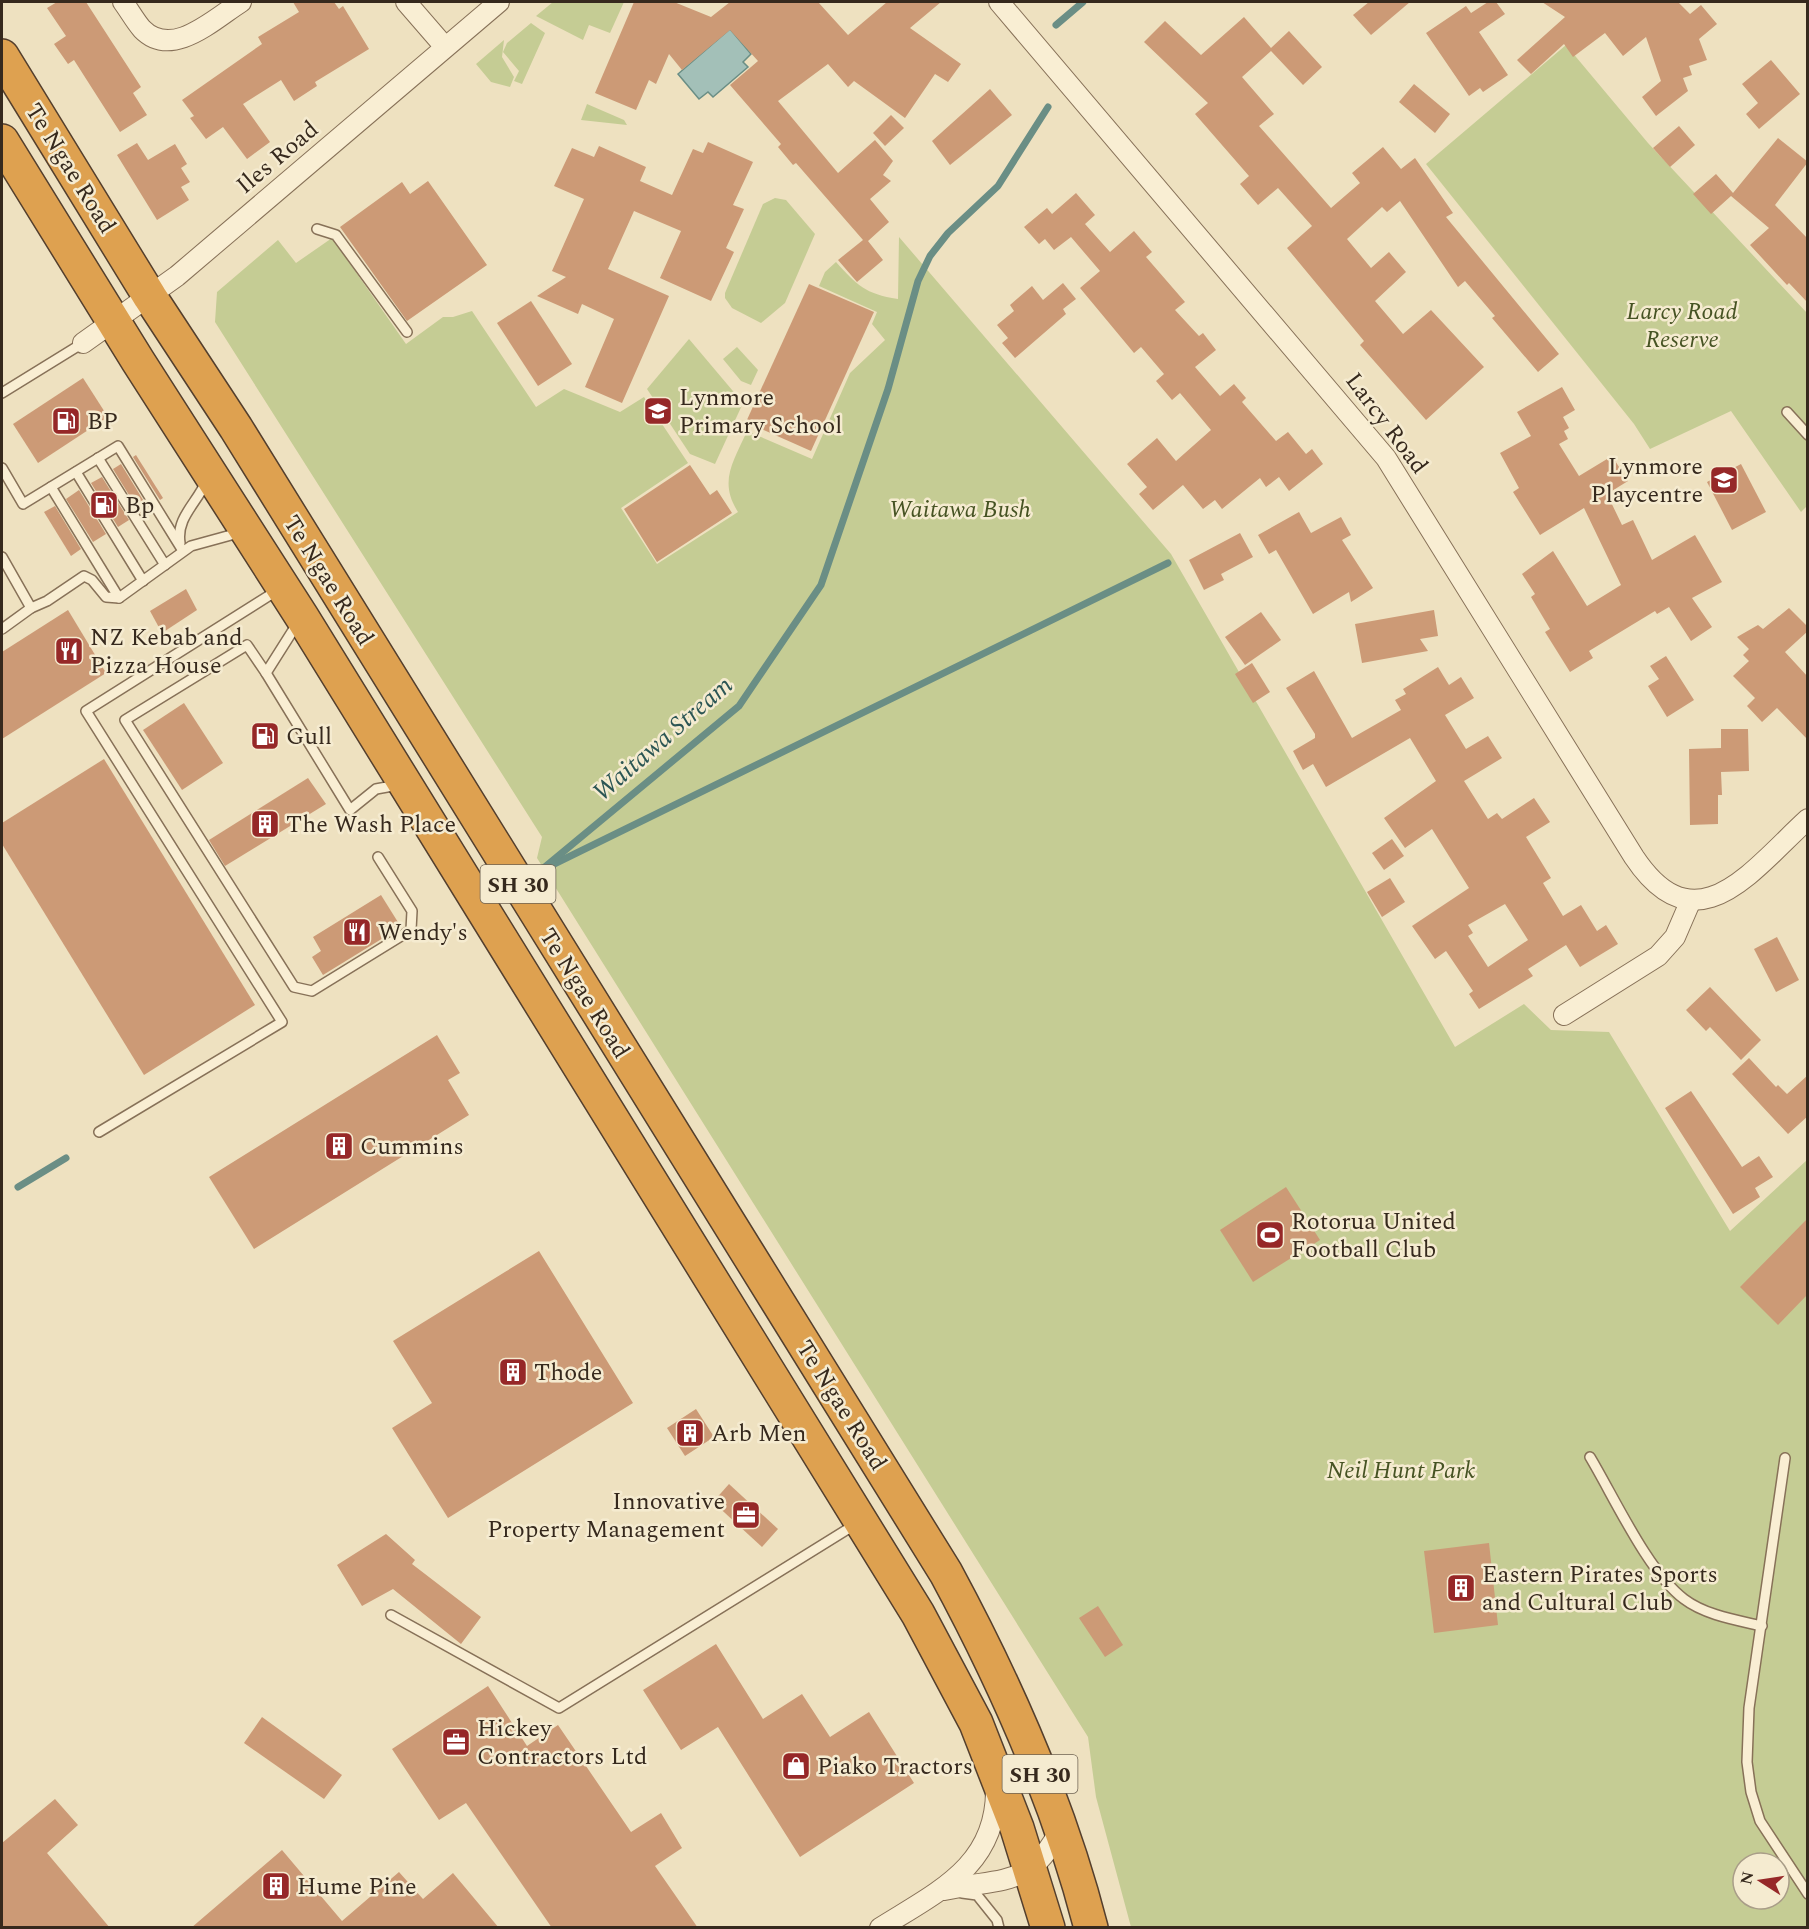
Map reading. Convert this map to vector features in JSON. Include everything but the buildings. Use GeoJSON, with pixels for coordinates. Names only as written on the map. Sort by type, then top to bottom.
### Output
{"type":"FeatureCollection","features":[{"type":"Feature","properties":{"kind":"highway","name":"Te Ngae Road"},"geometry":{"type":"LineString","coordinates":[[2,56],[150,297],[236,428],[946,1573],[986,1647],[1020,1721],[1061,1828],[1091,1928]]}},
{"type":"Feature","properties":{"kind":"highway","name":"Te Ngae Road"},"geometry":{"type":"LineString","coordinates":[[2,141],[302,617],[918,1614],[976,1723],[996,1773],[1032,1894]]}},
{"type":"Feature","properties":{"kind":"street"},"geometry":{"type":"LineString","coordinates":[[123,2],[141,28],[153,38],[165,42],[194,31],[241,2]]}},
{"type":"Feature","properties":{"kind":"street"},"geometry":{"type":"LineString","coordinates":[[405,2],[445,47]]}},
{"type":"Feature","properties":{"kind":"street","name":"Iles Road"},"geometry":{"type":"LineString","coordinates":[[83,344],[150,297],[499,2]]}},
{"type":"Feature","properties":{"kind":"street","name":"Larcy Road"},"geometry":{"type":"LineString","coordinates":[[999,2],[1376,444],[1639,864],[1666,893],[1691,900]]}},
{"type":"Feature","properties":{"kind":"street"},"geometry":{"type":"LineString","coordinates":[[1564,1016],[1658,956],[1675,937],[1691,900],[1704,900],[1722,893],[1744,878],[1808,819]]}},
{"type":"Feature","properties":{"kind":"street"},"geometry":{"type":"LineString","coordinates":[[880,1928],[941,1891],[966,1868],[985,1843],[996,1809],[996,1773]]}},
{"type":"Feature","properties":{"kind":"street"},"geometry":{"type":"LineString","coordinates":[[941,1891],[974,1883],[1032,1894],[1044,1857],[1061,1828]]}},
{"type":"Feature","properties":{"kind":"lane"},"geometry":{"type":"LineString","coordinates":[[317,229],[336,235],[407,332]]}},
{"type":"Feature","properties":{"kind":"lane"},"geometry":{"type":"LineString","coordinates":[[2,393],[83,344]]}},
{"type":"Feature","properties":{"kind":"lane"},"geometry":{"type":"LineString","coordinates":[[1787,412],[1808,435]]}},
{"type":"Feature","properties":{"kind":"lane"},"geometry":{"type":"LineString","coordinates":[[2,468],[23,504],[118,446],[183,551]]}},
{"type":"Feature","properties":{"kind":"lane"},"geometry":{"type":"LineString","coordinates":[[98,458],[165,565]]}},
{"type":"Feature","properties":{"kind":"lane"},"geometry":{"type":"LineString","coordinates":[[76,472],[143,581]]}},
{"type":"Feature","properties":{"kind":"lane"},"geometry":{"type":"LineString","coordinates":[[183,551],[179,537],[181,521],[196,502],[210,474]]}},
{"type":"Feature","properties":{"kind":"lane"},"geometry":{"type":"LineString","coordinates":[[51,487],[119,598]]}},
{"type":"Feature","properties":{"kind":"lane"},"geometry":{"type":"LineString","coordinates":[[2,629],[30,608],[47,601],[84,576],[92,580],[106,597],[119,598],[183,551],[200,542],[247,531]]}},
{"type":"Feature","properties":{"kind":"lane"},"geometry":{"type":"LineString","coordinates":[[2,557],[30,608]]}},
{"type":"Feature","properties":{"kind":"lane"},"geometry":{"type":"LineString","coordinates":[[99,1132],[282,1022],[86,711],[282,587]]}},
{"type":"Feature","properties":{"kind":"lane"},"geometry":{"type":"LineString","coordinates":[[266,673],[302,617]]}},
{"type":"Feature","properties":{"kind":"lane"},"geometry":{"type":"LineString","coordinates":[[378,857],[412,911],[411,930],[312,991],[294,987],[125,720],[247,645],[350,810],[376,789],[405,783]]}},
{"type":"Feature","properties":{"kind":"lane"},"geometry":{"type":"LineString","coordinates":[[1590,1456],[1659,1576],[1685,1600],[1718,1615],[1762,1626]]}},
{"type":"Feature","properties":{"kind":"lane"},"geometry":{"type":"LineString","coordinates":[[1785,1458],[1748,1726],[1749,1785],[1766,1833],[1808,1894]]}},
{"type":"Feature","properties":{"kind":"lane"},"geometry":{"type":"LineString","coordinates":[[391,1615],[559,1708],[861,1521]]}},
{"type":"Feature","properties":{"kind":"lane"},"geometry":{"type":"LineString","coordinates":[[941,1891],[977,1895],[997,1920],[999,1928]]}},
{"type":"Feature","properties":{"kind":"green space"},"geometry":{"type":"Polygon","coordinates":[[[553,2],[624,2],[610,33],[589,25],[583,40],[536,16],[553,2]]]}},
{"type":"Feature","properties":{"kind":"green space"},"geometry":{"type":"Polygon","coordinates":[[[531,23],[545,33],[522,84],[514,81],[519,71],[503,52],[507,43],[531,23]]]}},
{"type":"Feature","properties":{"kind":"green space"},"geometry":{"type":"Polygon","coordinates":[[[504,40],[502,57],[514,77],[510,87],[491,82],[476,64],[504,40]]]}},
{"type":"Feature","properties":{"kind":"green space","name":"Larcy Road Reserve"},"geometry":{"type":"Polygon","coordinates":[[[1566,45],[1648,143],[1807,313],[1807,506],[1801,512],[1731,411],[1650,449],[1634,424],[1426,164],[1566,45]]]}},
{"type":"Feature","properties":{"kind":"green space"},"geometry":{"type":"Polygon","coordinates":[[[587,104],[624,120],[627,125],[581,120],[587,104]]]}},
{"type":"Feature","properties":{"kind":"green space"},"geometry":{"type":"Polygon","coordinates":[[[775,198],[786,200],[815,234],[785,303],[761,323],[732,308],[725,298],[725,293],[763,204],[775,198]]]}},
{"type":"Feature","properties":{"kind":"green space","name":"Neil Hunt Park"},"geometry":{"type":"Polygon","coordinates":[[[899,237],[1171,554],[1455,1047],[1524,1004],[1551,1030],[1609,1032],[1730,1231],[1807,1160],[1807,1927],[1131,1927],[1096,1797],[1088,1737],[537,858],[542,837],[215,322],[217,292],[278,240],[296,263],[332,238],[406,344],[443,317],[453,317],[472,311],[536,407],[564,389],[620,412],[644,397],[688,463],[621,508],[657,564],[738,512],[729,490],[730,471],[747,431],[812,459],[850,373],[885,340],[872,324],[877,312],[819,286],[825,272],[836,262],[862,287],[877,294],[898,299],[899,237]]]}},
{"type":"Feature","properties":{"kind":"green space"},"geometry":{"type":"Polygon","coordinates":[[[689,339],[743,403],[715,464],[690,454],[647,389],[689,339]]]}},
{"type":"Feature","properties":{"kind":"green space"},"geometry":{"type":"Polygon","coordinates":[[[737,347],[758,370],[751,385],[741,381],[723,359],[737,347]]]}},
{"type":"Feature","properties":{"kind":"water"},"geometry":{"type":"Polygon","coordinates":[[[730,29],[751,54],[743,62],[748,67],[713,97],[708,92],[699,99],[678,74],[730,29]]]}},
{"type":"Feature","properties":{"kind":"waterway","name":"Waitawa Stream"},"geometry":{"type":"LineString","coordinates":[[1056,25],[1083,2]]}},
{"type":"Feature","properties":{"kind":"waterway","name":"Waitawa Stream"},"geometry":{"type":"LineString","coordinates":[[534,876],[739,706],[821,585],[888,389],[918,281],[930,256],[948,233],[998,186],[1048,107]]}},
{"type":"Feature","properties":{"kind":"waterway"},"geometry":{"type":"LineString","coordinates":[[548,867],[1168,563]]}},
{"type":"Feature","properties":{"kind":"waterway","name":"Waitawa Stream"},"geometry":{"type":"LineString","coordinates":[[18,1187],[66,1158]]}},
{"type":"Feature","properties":{"kind":"place","name":"Lynmore Primary School"},"geometry":{"type":"Point","coordinates":[658,411]}},
{"type":"Feature","properties":{"kind":"place","name":"BP"},"geometry":{"type":"Point","coordinates":[66,421]}},
{"type":"Feature","properties":{"kind":"place","name":"Lynmore Playcentre"},"geometry":{"type":"Point","coordinates":[1724,480]}},
{"type":"Feature","properties":{"kind":"place","name":"Bp"},"geometry":{"type":"Point","coordinates":[104,505]}},
{"type":"Feature","properties":{"kind":"place","name":"NZ Kebab and Pizza House"},"geometry":{"type":"Point","coordinates":[69,651]}},
{"type":"Feature","properties":{"kind":"place","name":"Gull"},"geometry":{"type":"Point","coordinates":[265,736]}},
{"type":"Feature","properties":{"kind":"place","name":"The Wash Place"},"geometry":{"type":"Point","coordinates":[265,824]}},
{"type":"Feature","properties":{"kind":"place","name":"Wendy's"},"geometry":{"type":"Point","coordinates":[357,932]}},
{"type":"Feature","properties":{"kind":"place","name":"Cummins"},"geometry":{"type":"Point","coordinates":[339,1146]}},
{"type":"Feature","properties":{"kind":"place","name":"Rotorua United Football Club"},"geometry":{"type":"Point","coordinates":[1270,1235]}},
{"type":"Feature","properties":{"kind":"place","name":"Thode"},"geometry":{"type":"Point","coordinates":[513,1372]}},
{"type":"Feature","properties":{"kind":"place","name":"Arb Men"},"geometry":{"type":"Point","coordinates":[690,1433]}},
{"type":"Feature","properties":{"kind":"place","name":"Innovative Property Management"},"geometry":{"type":"Point","coordinates":[746,1515]}},
{"type":"Feature","properties":{"kind":"place","name":"Eastern Pirates Sports and Cultural Club"},"geometry":{"type":"Point","coordinates":[1461,1588]}},
{"type":"Feature","properties":{"kind":"place","name":"Hickey Contractors Ltd"},"geometry":{"type":"Point","coordinates":[456,1742]}},
{"type":"Feature","properties":{"kind":"place","name":"Piako Tractors"},"geometry":{"type":"Point","coordinates":[796,1766]}},
{"type":"Feature","properties":{"kind":"place","name":"Hume Pine"},"geometry":{"type":"Point","coordinates":[276,1886]}},
{"type":"Feature","properties":{"kind":"park label","name":"Waitawa Bush"},"geometry":{"type":"Point","coordinates":[960,509]}}]}
